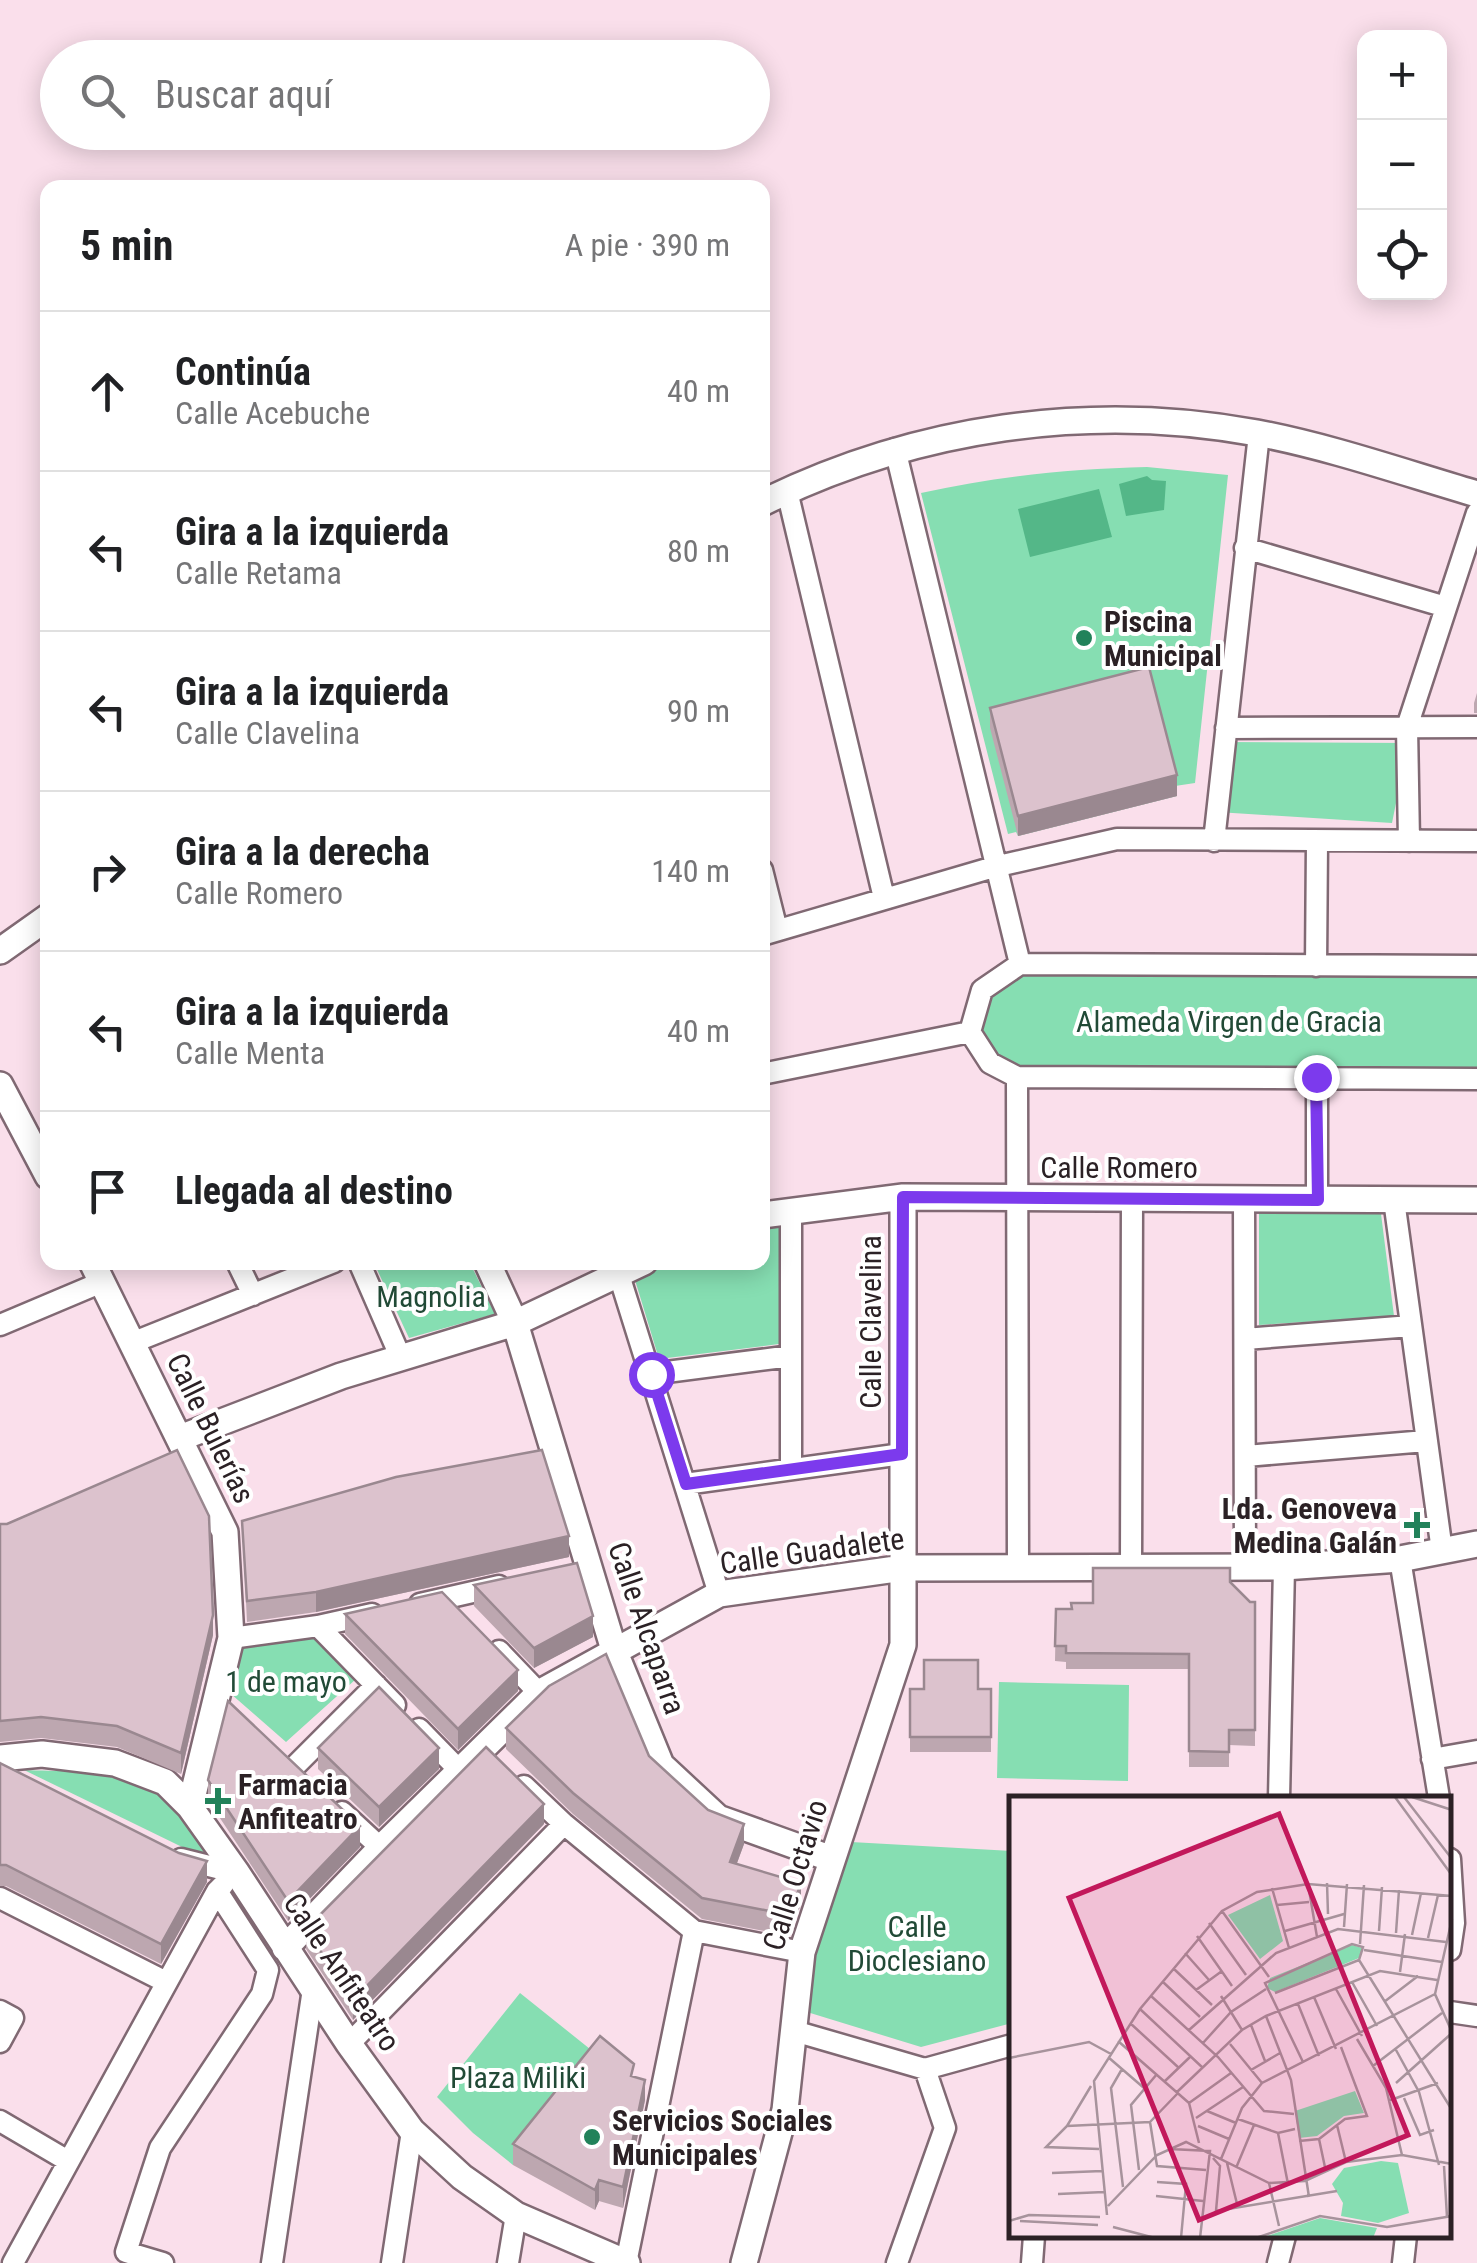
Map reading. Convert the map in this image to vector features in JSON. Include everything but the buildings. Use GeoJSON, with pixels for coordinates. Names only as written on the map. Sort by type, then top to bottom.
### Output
{"type":"FeatureCollection","features":[{"type":"Feature","properties":{"kind":"street"},"geometry":{"type":"LineString","coordinates":[[770,499],[895,449],[1042,421],[1155,418],[1259,434],[1477,494]]}},
{"type":"Feature","properties":{"kind":"street"},"geometry":{"type":"LineString","coordinates":[[1214,841],[1259,434]]}},
{"type":"Feature","properties":{"kind":"street"},"geometry":{"type":"LineString","coordinates":[[895,449],[1020,964]]}},
{"type":"Feature","properties":{"kind":"street"},"geometry":{"type":"LineString","coordinates":[[787,491],[884,898]]}},
{"type":"Feature","properties":{"kind":"street"},"geometry":{"type":"LineString","coordinates":[[1409,842],[1407,727],[1477,512]]}},
{"type":"Feature","properties":{"kind":"street"},"geometry":{"type":"LineString","coordinates":[[1245,548],[1446,607]]}},
{"type":"Feature","properties":{"kind":"street"},"geometry":{"type":"LineString","coordinates":[[1226,728],[1477,727]]}},
{"type":"Feature","properties":{"kind":"street"},"geometry":{"type":"LineString","coordinates":[[770,932],[994,867],[1117,839],[1477,842]]}},
{"type":"Feature","properties":{"kind":"street"},"geometry":{"type":"LineString","coordinates":[[1316,966],[1317,842]]}},
{"type":"Feature","properties":{"kind":"street"},"geometry":{"type":"LineString","coordinates":[[0,951],[40,924]]}},
{"type":"Feature","properties":{"kind":"street"},"geometry":{"type":"LineString","coordinates":[[1477,966],[1020,964],[982,990],[970,1032],[990,1062],[1017,1077],[1477,1079]]}},
{"type":"Feature","properties":{"kind":"street"},"geometry":{"type":"LineString","coordinates":[[770,1072],[970,1032]]}},
{"type":"Feature","properties":{"kind":"street"},"geometry":{"type":"LineString","coordinates":[[1017,1077],[1018,1566]]}},
{"type":"Feature","properties":{"kind":"street"},"geometry":{"type":"LineString","coordinates":[[1316,1077],[1318,1200]]}},
{"type":"Feature","properties":{"kind":"street"},"geometry":{"type":"LineString","coordinates":[[0,1085],[40,1161]]}},
{"type":"Feature","properties":{"kind":"street","name":"Calle Romero"},"geometry":{"type":"LineString","coordinates":[[770,1215],[903,1197],[1477,1200]]}},
{"type":"Feature","properties":{"kind":"street","name":"Calle Clavelina"},"geometry":{"type":"LineString","coordinates":[[903,1197],[903,1568]]}},
{"type":"Feature","properties":{"kind":"street"},"geometry":{"type":"LineString","coordinates":[[1131,1567],[1132,1199]]}},
{"type":"Feature","properties":{"kind":"street"},"geometry":{"type":"LineString","coordinates":[[1244,1199],[1246,1567]]}},
{"type":"Feature","properties":{"kind":"street"},"geometry":{"type":"LineString","coordinates":[[1394,1200],[1442,1551]]}},
{"type":"Feature","properties":{"kind":"street"},"geometry":{"type":"LineString","coordinates":[[791,1212],[791,1468]]}},
{"type":"Feature","properties":{"kind":"street"},"geometry":{"type":"LineString","coordinates":[[242,1270],[253,1295]]}},
{"type":"Feature","properties":{"kind":"street"},"geometry":{"type":"LineString","coordinates":[[134,1342],[314,1270]]}},
{"type":"Feature","properties":{"kind":"street"},"geometry":{"type":"LineString","coordinates":[[362,1270],[400,1356]]}},
{"type":"Feature","properties":{"kind":"street","name":"Calle Alcaparra"},"geometry":{"type":"LineString","coordinates":[[491,1270],[515,1322],[548,1456],[582,1568],[661,1765],[718,1818],[832,1858]]}},
{"type":"Feature","properties":{"kind":"street"},"geometry":{"type":"LineString","coordinates":[[178,1448],[400,1356],[515,1322],[630,1270]]}},
{"type":"Feature","properties":{"kind":"street"},"geometry":{"type":"LineString","coordinates":[[0,1325],[97,1272]]}},
{"type":"Feature","properties":{"kind":"street","name":"Calle Bulerías"},"geometry":{"type":"LineString","coordinates":[[97,1272],[134,1342],[178,1448],[234,1530],[231,1638],[224,1699],[190,1807]]}},
{"type":"Feature","properties":{"kind":"street"},"geometry":{"type":"LineString","coordinates":[[619,1276],[720,1594]]}},
{"type":"Feature","properties":{"kind":"street"},"geometry":{"type":"LineString","coordinates":[[1246,1339],[1411,1326]]}},
{"type":"Feature","properties":{"kind":"street"},"geometry":{"type":"LineString","coordinates":[[651,1374],[792,1356]]}},
{"type":"Feature","properties":{"kind":"street"},"geometry":{"type":"LineString","coordinates":[[1246,1456],[1426,1441]]}},
{"type":"Feature","properties":{"kind":"street"},"geometry":{"type":"LineString","coordinates":[[686,1484],[902,1454]]}},
{"type":"Feature","properties":{"kind":"street","name":"Calle Guadalete"},"geometry":{"type":"LineString","coordinates":[[285,1948],[460,1771],[498,1760],[539,1693],[720,1594],[903,1568],[1284,1568],[1400,1559],[1477,1544]]}},
{"type":"Feature","properties":{"kind":"street"},"geometry":{"type":"LineString","coordinates":[[1400,1559],[1439,1796]]}},
{"type":"Feature","properties":{"kind":"street","name":"Calle Octavio"},"geometry":{"type":"LineString","coordinates":[[744,2263],[785,2110],[802,1952],[903,1645],[903,1568]]}},
{"type":"Feature","properties":{"kind":"street"},"geometry":{"type":"LineString","coordinates":[[1279,1796],[1284,1568]]}},
{"type":"Feature","properties":{"kind":"street"},"geometry":{"type":"LineString","coordinates":[[231,1638],[454,1604],[519,1582]]}},
{"type":"Feature","properties":{"kind":"street"},"geometry":{"type":"LineString","coordinates":[[318,1626],[460,1771]]}},
{"type":"Feature","properties":{"kind":"street"},"geometry":{"type":"LineString","coordinates":[[486,1638],[539,1693]]}},
{"type":"Feature","properties":{"kind":"street"},"geometry":{"type":"LineString","coordinates":[[376,1685],[302,1773],[381,1848]]}},
{"type":"Feature","properties":{"kind":"street"},"geometry":{"type":"LineString","coordinates":[[1432,1760],[1477,1751]]}},
{"type":"Feature","properties":{"kind":"street","name":"Calle Anfiteatro"},"geometry":{"type":"LineString","coordinates":[[6,1767],[42,1754],[115,1764],[165,1782],[190,1807],[237,1873],[349,2044],[412,2131],[462,2176],[516,2215],[626,2263]]}},
{"type":"Feature","properties":{"kind":"street"},"geometry":{"type":"LineString","coordinates":[[498,1760],[564,1824],[694,1931],[802,1952]]}},
{"type":"Feature","properties":{"kind":"street"},"geometry":{"type":"LineString","coordinates":[[349,2044],[564,1824]]}},
{"type":"Feature","properties":{"kind":"street"},"geometry":{"type":"LineString","coordinates":[[168,1853],[184,1861],[237,1873]]}},
{"type":"Feature","properties":{"kind":"street"},"geometry":{"type":"LineString","coordinates":[[14,2263],[216,1891],[237,1873]]}},
{"type":"Feature","properties":{"kind":"street"},"geometry":{"type":"LineString","coordinates":[[163,2263],[126,2252],[160,2148],[262,1994],[268,1970],[216,1891]]}},
{"type":"Feature","properties":{"kind":"street"},"geometry":{"type":"LineString","coordinates":[[1452,1891],[1452,1936]]}},
{"type":"Feature","properties":{"kind":"street"},"geometry":{"type":"LineString","coordinates":[[0,1898],[166,1982]]}},
{"type":"Feature","properties":{"kind":"street"},"geometry":{"type":"LineString","coordinates":[[626,2263],[694,1931]]}},
{"type":"Feature","properties":{"kind":"street"},"geometry":{"type":"LineString","coordinates":[[272,2263],[313,1989]]}},
{"type":"Feature","properties":{"kind":"street"},"geometry":{"type":"LineString","coordinates":[[1452,2012],[1477,2016]]}},
{"type":"Feature","properties":{"kind":"street"},"geometry":{"type":"LineString","coordinates":[[0,2042],[6,2014]]}},
{"type":"Feature","properties":{"kind":"street"},"geometry":{"type":"LineString","coordinates":[[794,2031],[925,2069],[1009,2046]]}},
{"type":"Feature","properties":{"kind":"street"},"geometry":{"type":"LineString","coordinates":[[898,2263],[944,2128],[925,2069]]}},
{"type":"Feature","properties":{"kind":"street"},"geometry":{"type":"LineString","coordinates":[[0,2121],[68,2160]]}},
{"type":"Feature","properties":{"kind":"street"},"geometry":{"type":"LineString","coordinates":[[392,2263],[412,2131]]}},
{"type":"Feature","properties":{"kind":"street"},"geometry":{"type":"LineString","coordinates":[[508,2263],[516,2215]]}},
{"type":"Feature","properties":{"kind":"street"},"geometry":{"type":"LineString","coordinates":[[1032,2263],[1034,2238]]}},
{"type":"Feature","properties":{"kind":"street"},"geometry":{"type":"LineString","coordinates":[[1278,2263],[1284,2238]]}},
{"type":"Feature","properties":{"kind":"street"},"geometry":{"type":"LineString","coordinates":[[1403,2263],[1406,2238]]}},
{"type":"Feature","properties":{"kind":"green space","name":"Piscina Municipal"},"geometry":{"type":"Polygon","coordinates":[[[1147,467],[1228,475],[1195,783],[1175,786],[1177,796],[1018,836],[1016,832],[1008,834],[921,493],[1034,474],[1147,467]]]}},
{"type":"Feature","properties":{"kind":"green space"},"geometry":{"type":"Polygon","coordinates":[[[1224,742],[1408,743],[1392,823],[1217,812],[1224,742]]]}},
{"type":"Feature","properties":{"kind":"green space","name":"Alameda Virgen de Gracia"},"geometry":{"type":"Polygon","coordinates":[[[1023,973],[1477,974],[1477,1068],[1019,1068],[993,1056],[981,1029],[988,994],[1023,973]]]}},
{"type":"Feature","properties":{"kind":"green space"},"geometry":{"type":"Polygon","coordinates":[[[1259,1213],[1381,1214],[1394,1316],[1259,1325],[1259,1213]]]}},
{"type":"Feature","properties":{"kind":"green space"},"geometry":{"type":"Polygon","coordinates":[[[779,1226],[779,1344],[659,1359],[635,1280],[656,1270],[770,1270],[770,1227],[779,1226]]]}},
{"type":"Feature","properties":{"kind":"green space","name":"Magnolia"},"geometry":{"type":"Polygon","coordinates":[[[377,1270],[473,1270],[495,1314],[409,1338],[377,1270]]]}},
{"type":"Feature","properties":{"kind":"green space","name":"1 de mayo"},"geometry":{"type":"Polygon","coordinates":[[[316,1630],[356,1679],[286,1742],[223,1687],[230,1644],[316,1630]]]}},
{"type":"Feature","properties":{"kind":"green space"},"geometry":{"type":"Polygon","coordinates":[[[999,1682],[1129,1685],[1128,1781],[997,1778],[999,1682]]]}},
{"type":"Feature","properties":{"kind":"green space"},"geometry":{"type":"Polygon","coordinates":[[[24,1770],[104,1774],[144,1784],[176,1805],[217,1864],[24,1770]]]}},
{"type":"Feature","properties":{"kind":"green space","name":"Calle Dioclesiano"},"geometry":{"type":"Polygon","coordinates":[[[851,1842],[1009,1851],[1009,2024],[921,2047],[807,2012],[818,1939],[851,1842]]]}},
{"type":"Feature","properties":{"kind":"green space","name":"Plaza Miliki"},"geometry":{"type":"Polygon","coordinates":[[[520,1993],[600,2057],[513,2165],[437,2097],[520,1993]]]}},
{"type":"Feature","properties":{"kind":"shaded area"},"geometry":{"type":"Polygon","coordinates":[[[1147,476],[1166,481],[1164,510],[1126,516],[1119,484],[1147,476]]]}},
{"type":"Feature","properties":{"kind":"shaded area"},"geometry":{"type":"Polygon","coordinates":[[[1099,489],[1112,537],[1030,557],[1018,509],[1099,489]]]}},
{"type":"Feature","properties":{"kind":"place","name":"Piscina Municipal"},"geometry":{"type":"Point","coordinates":[1084,638]}},
{"type":"Feature","properties":{"kind":"place","name":"Lda. Genoveva Medina Galán"},"geometry":{"type":"Point","coordinates":[1417,1525]}},
{"type":"Feature","properties":{"kind":"place","name":"Farmacia Anfiteatro"},"geometry":{"type":"Point","coordinates":[218,1801]}},
{"type":"Feature","properties":{"kind":"place","name":"Servicios Sociales Municipales"},"geometry":{"type":"Point","coordinates":[592,2137]}},
{"type":"Feature","properties":{"kind":"route"},"geometry":{"type":"LineString","coordinates":[[651,1374],[686,1484],[902,1454],[903,1197],[1318,1200],[1316,1077]]}}]}
